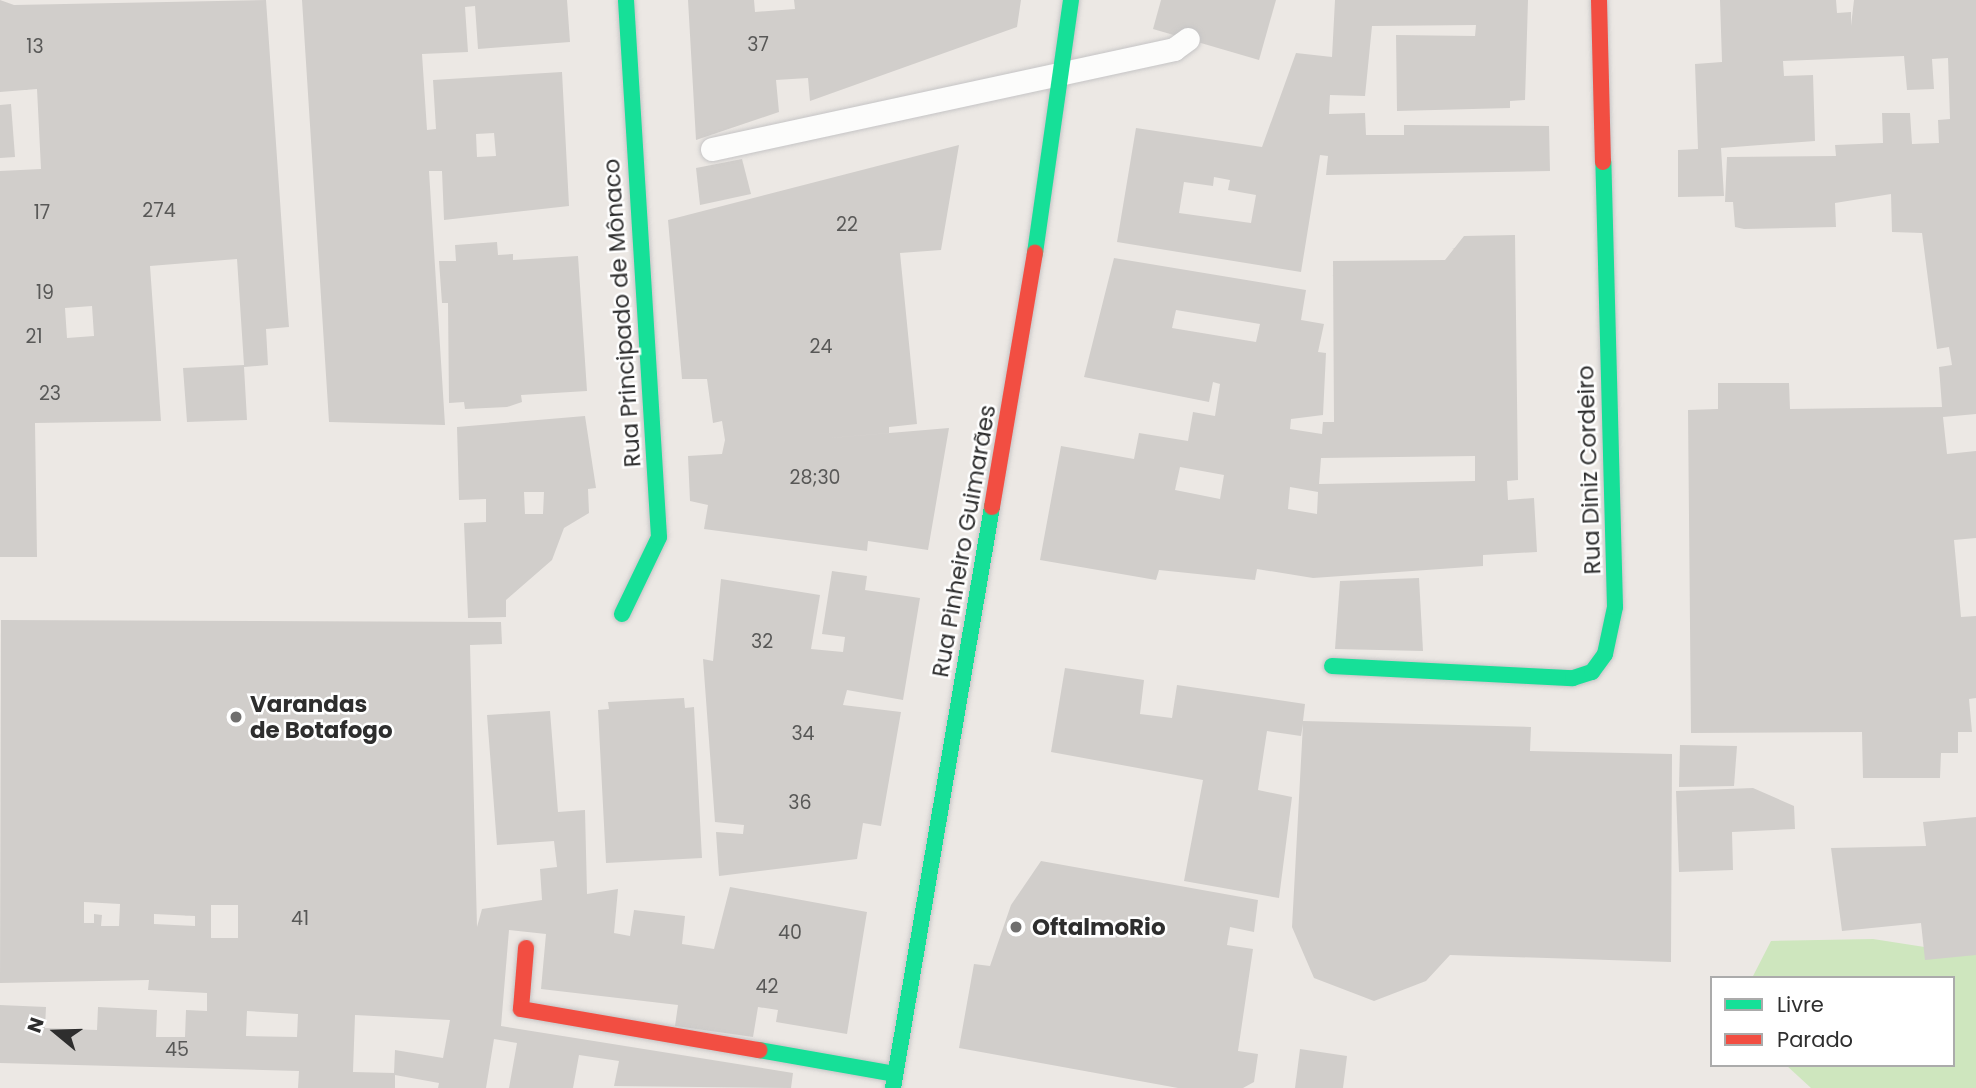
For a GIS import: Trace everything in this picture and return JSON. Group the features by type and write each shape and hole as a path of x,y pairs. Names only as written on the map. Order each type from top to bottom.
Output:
{"street":[{"name":"Rua Principado de Mônaco","path":"622,614 659,537 626,0"},
{"name":"Rua Pinheiro Guimarães","path":"894,1081 1071,0"},
{"name":"Rua Diniz Cordeiro","path":"1332,666 1573,678 1592,672 1605,654 1615,607 1599,0"},
{"path":"526,948 521,1009 894,1081"}],"lane":[{"path":"712,149 1181,47 1188,40"}],"green space":[{"path":"1873,939 1976,955 1976,1088 1811,1088 1788,1067 1955,1067 1955,976 1753,976 1771,941"}],"building":[{"path":"0,0 14,5 266,0 289,327 266,329 268,365 244,367 247,420 187,422 183,368 244,365 237,259 150,266 161,421 35,423 37,557 0,557 0,171 41,169 37,89 0,92","holes":["92,306 94,336 67,338 65,308"]},
{"path":"302,0 567,0 570,42 478,49 475,6 465,7 468,52 422,54 427,130 436,129 433,80 562,72 569,206 444,220 442,171 429,171 445,425 329,422","holes":["494,133 496,156 477,157 476,134"]},
{"path":"688,0 754,0 755,12 795,9 794,0 1021,0 1017,27 810,101 808,78 776,80 779,112 696,140"},
{"path":"1161,0 1276,0 1259,60 1153,29"},
{"path":"1335,0 1528,0 1525,100 1510,101 1510,108 1397,111 1396,35 1475,36 1476,25 1372,26 1365,96 1330,95 1329,114 1365,113 1366,135 1404,135 1404,125 1549,126 1550,171 1326,175 1328,156 1320,155 1301,272 1117,242 1136,128 1262,147 1296,53 1332,57","holes":["1214,177 1230,180 1228,190 1256,195 1251,223 1179,213 1184,182 1213,186"]},
{"path":"1720,0 1836,0 1837,13 1851,12 1851,26 1854,0 1976,0 1976,414 1943,417 1947,454 1976,451 1976,538 1954,540 1961,617 1976,616 1976,698 1969,699 1972,732 1958,732 1958,753 1941,753 1940,778 1863,778 1862,732 1691,733 1688,410 1718,409 1718,383 1789,383 1790,409 1942,407 1939,367 1952,365 1949,347 1937,349 1922,233 1892,232 1891,194 1835,203 1836,227 1735,227 1733,202 1725,202 1727,157 1836,156 1835,145 1883,143 1882,113 1910,113 1912,144 1939,143 1938,120 1950,119 1948,58 1932,59 1934,89 1907,90 1904,56 1783,61 1784,76 1813,75 1815,141 1721,148 1724,196 1678,197 1678,150 1698,149 1695,64 1722,62"},
{"path":"11,104 15,157 0,158 0,105"},
{"path":"959,145 941,250 900,253 917,424 889,427 889,433 771,443 949,428 928,550 868,541 867,551 704,529 708,505 690,501 688,456 722,454 725,440 722,421 713,423 707,379 682,379 668,220"},
{"path":"742,159 751,194 700,205 696,168"},
{"path":"1515,235 1518,480 1507,481 1508,500 1534,498 1537,552 1483,555 1483,566 1313,578 1257,569 1255,580 1159,570 1156,580 1040,560 1061,446 1134,459 1139,433 1188,441 1193,412 1215,416 1220,384 1213,382 1209,402 1084,377 1114,258 1306,290 1301,320 1324,324 1318,352 1326,353 1323,415 1291,419 1290,429 1322,434 1323,422 1334,422 1333,261 1445,260 1464,236","holes":["1176,310 1260,324 1256,342 1172,328","1475,456 1475,481 1319,484 1321,458","1180,467 1224,475 1220,499 1175,490","1290,487 1318,492 1317,514 1288,509"]},
{"path":"497,242 498,255 513,254 513,260 578,256 587,391 521,395 522,402 507,407 465,409 464,402 449,403 448,303 442,303 439,261 456,261 455,245"},
{"path":"585,416 596,488 588,489 589,513 564,528 552,560 506,600 506,617 468,618 464,523 486,522 486,499 459,500 457,427","holes":["524,492 544,492 543,514 525,514"]},
{"path":"832,571 867,576 865,590 920,598 903,700 847,690 843,705 901,712 881,826 863,823 857,859 719,876 716,832 743,834 744,825 715,822 703,659 713,661 721,579 820,595 811,649 843,652 845,637 822,634"},
{"path":"1419,578 1423,651 1335,649 1340,581"},
{"path":"1,620 501,622 502,644 470,645 477,927 482,909 542,900 540,869 557,867 554,841 497,845 487,715 550,711 558,812 585,810 587,894 618,889 614,933 630,936 634,910 685,916 682,944 714,949 730,887 867,912 847,1034 776,1022 778,1010 758,1007 753,1037 675,1026 678,1005 541,989 546,934 509,930 501,1026 793,1073 791,1088 614,1086 619,1061 579,1055 573,1088 509,1088 517,1043 494,1039 486,1088 438,1088 439,1083 395,1075 395,1088 298,1088 299,1071 0,1063 0,1005 46,1007 45,1028 97,1030 98,1007 157,1010 156,1037 185,1037 186,1010 207,1011 207,993 148,990 149,980 0,983","holes":["84,902 120,904 119,926 101,926 102,915 94,914 94,923 84,923","211,905 238,905 238,938 211,938","154,914 195,916 195,926 154,924","247,1011 298,1014 297,1037 246,1036","355,1015 450,1020 443,1058 395,1050 394,1073 353,1072"]},
{"path":"1065,668 1144,680 1140,714 1172,718 1177,685 1305,704 1303,721 1531,727 1530,751 1672,754 1671,962 1450,955 1426,981 1374,1001 1314,978 1292,927 1303,724 1301,736 1267,731 1258,790 1292,797 1279,898 1184,881 1203,780 1051,752"},
{"path":"684,698 685,708 694,707 702,858 606,863 598,710 609,709 608,702"},
{"path":"1680,745 1737,746 1734,786 1679,787"},
{"path":"1753,788 1794,806 1795,829 1732,832 1733,870 1679,872 1676,791"},
{"path":"1976,817 1976,955 1925,960 1921,923 1842,931 1831,848 1926,846 1923,822"},
{"path":"1041,861 1258,900 1254,932 1230,927 1227,945 1253,949 1238,1051 1258,1054 1254,1082 1243,1088 1178,1088 959,1048 974,964 990,966 1011,905"},
{"path":"1300,1049 1347,1056 1343,1088 1295,1088"}],"traffic: fast":[{"path":"622,614 659,537 626,0"},
{"path":"1035,253 1071,0"},
{"path":"1332,666 1573,678 1592,672 1605,654 1615,607 1603,162"},
{"path":"893,1088 992,507"},
{"path":"759,1050 895,1074"}],"traffic: jam":[{"path":"1599,0 1603,162"},
{"path":"992,507 1035,253"},
{"path":"526,948 521,1009 759,1050"}],"place":[{"name":"Varandas de Botafogo","path":"236,717"},
{"name":"OftalmoRio","path":"1016,927"}]}
